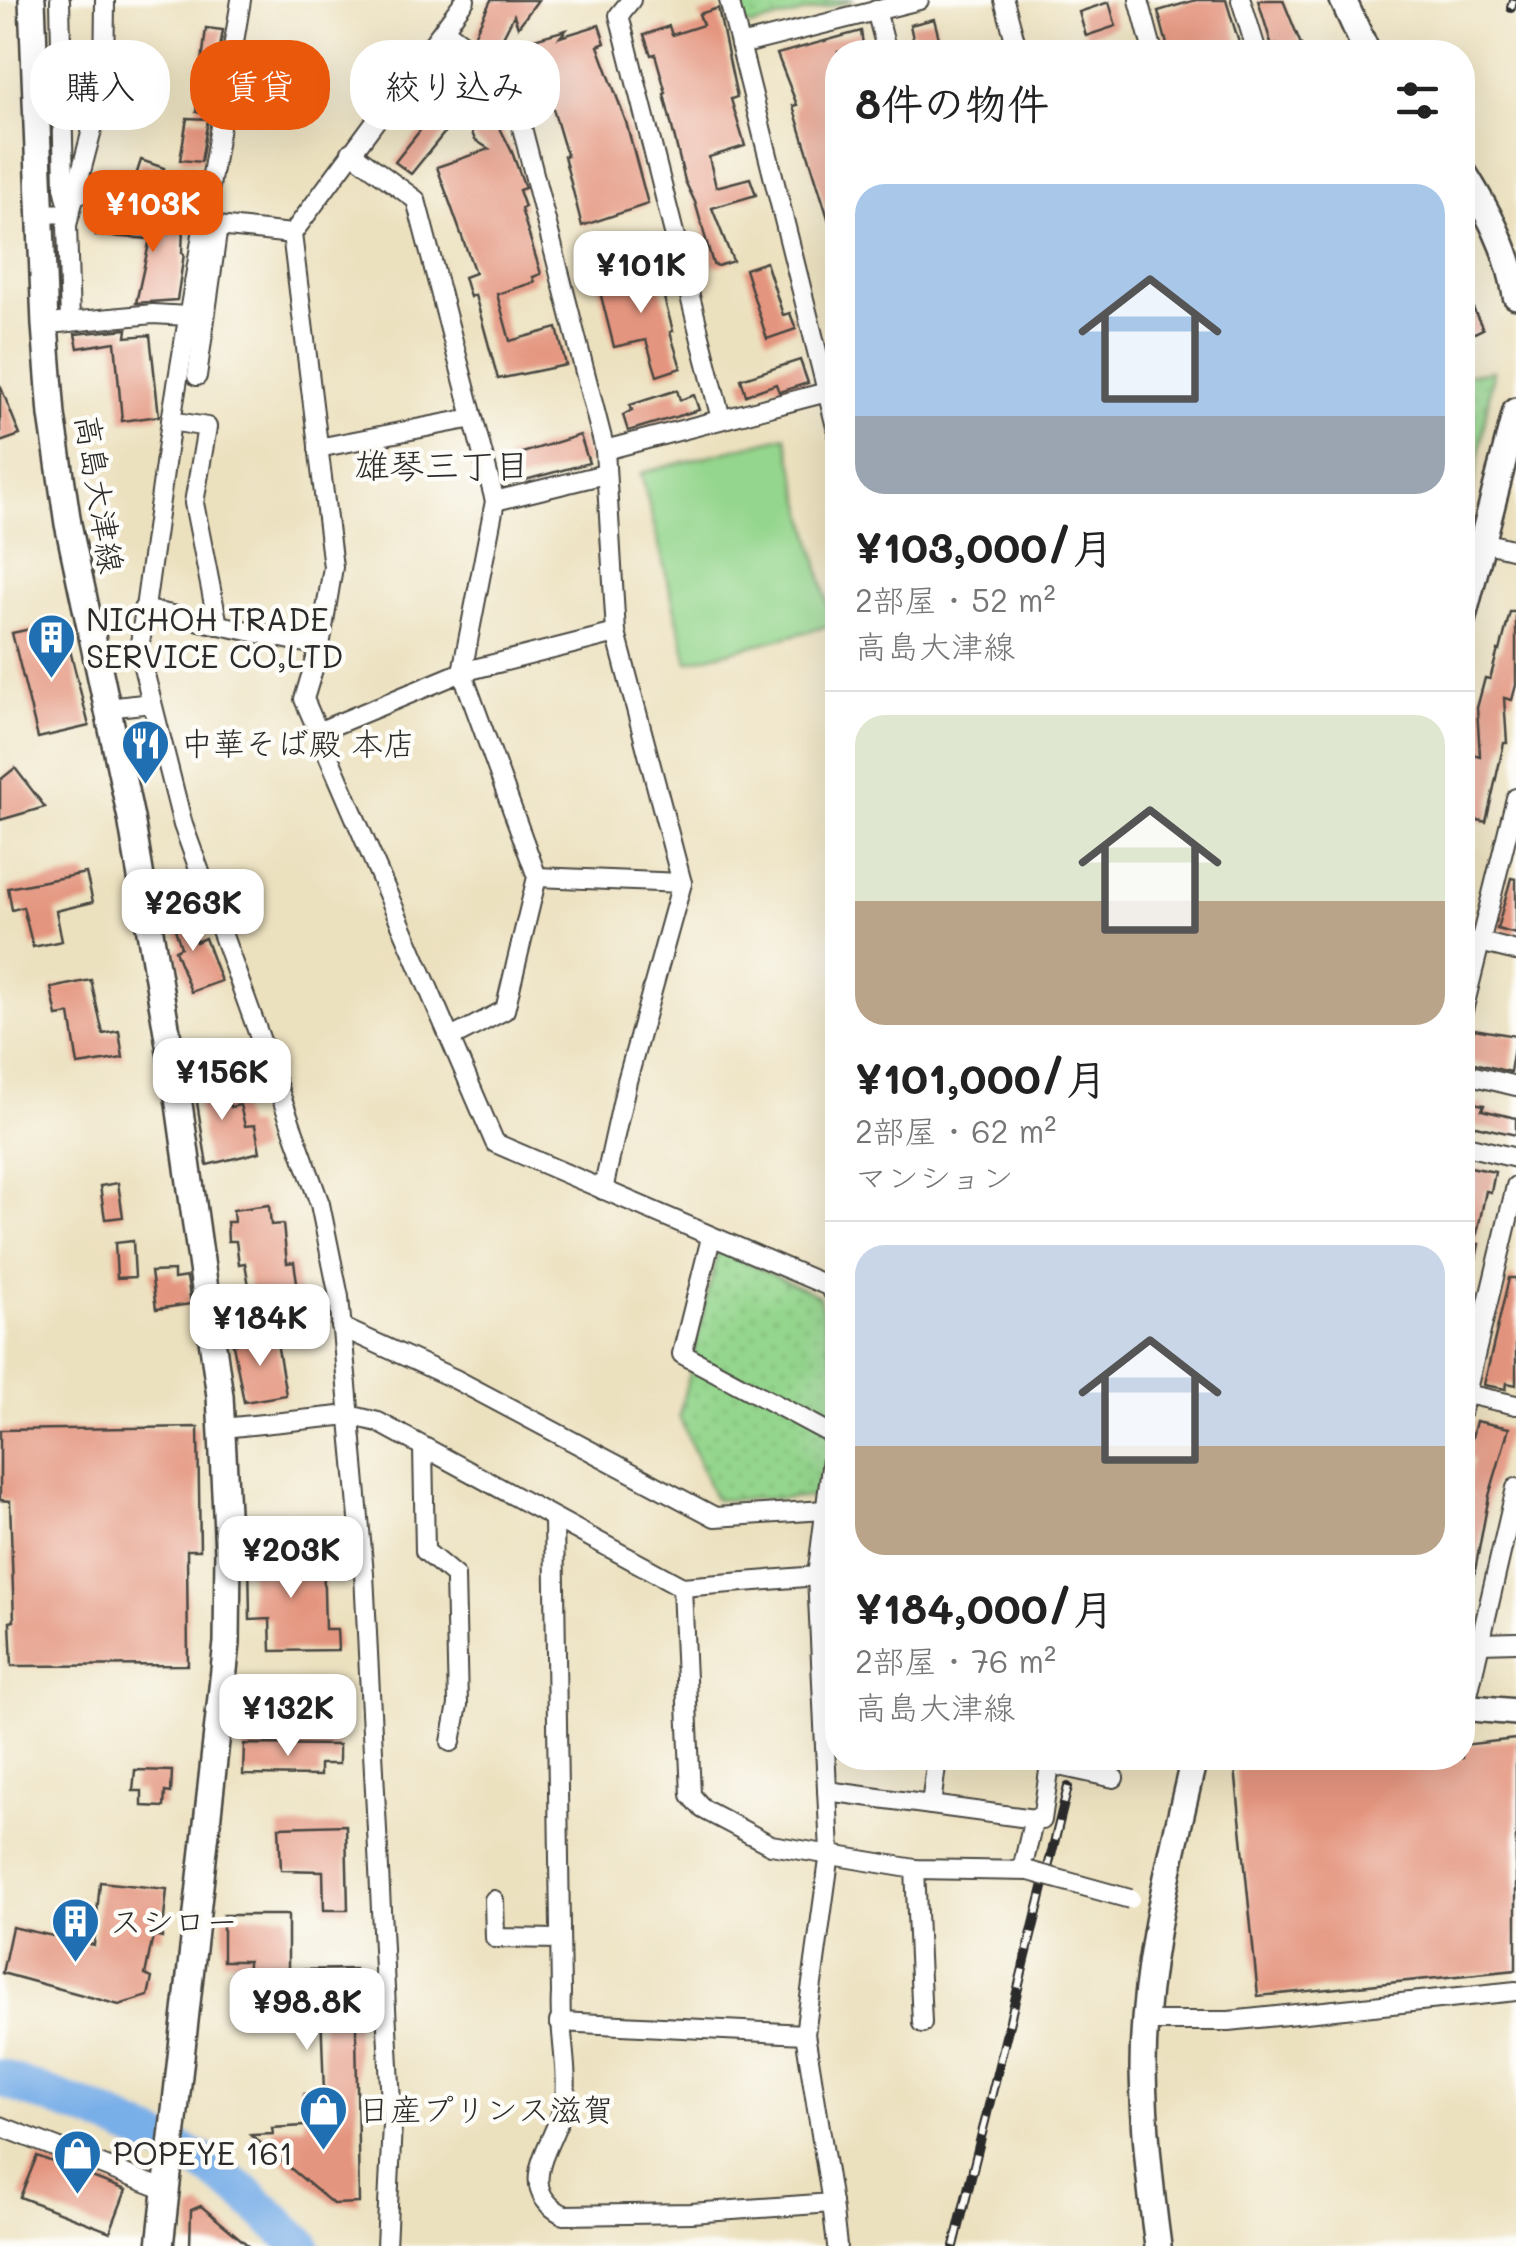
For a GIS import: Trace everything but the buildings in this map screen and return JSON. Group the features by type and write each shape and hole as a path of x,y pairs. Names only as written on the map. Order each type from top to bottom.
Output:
{"main road":[{"name":"高島大津線","path":"32,0 40,214 58,323 52,416 68,524 131,818 179,1104 223,1428 227,1643 167,2180"},
{"path":"1344,0 1361,40"},
{"path":"1475,191 1491,217 1512,268 1516,296"},
{"path":"1475,534 1516,411"},
{"path":"1475,1708 1516,1712"},
{"path":"1158,2246 1147,2165 1143,2067 1146,2021 1160,1906 1191,1770"},
{"path":"160,2246 167,2180"}],"street":[{"path":"60,0 64,187 70,213"},
{"path":"106,0 104,84 67,225 58,323 153,314 188,316"},
{"path":"241,0 207,232 188,316 139,651 183,825 320,1204 339,1297 364,1574 392,2124 386,2246"},
{"path":"465,0 292,234 333,566 320,646 304,699 495,1143 825,1288"},
{"path":"631,0 619,16 721,419"},
{"path":"728,0 825,388"},
{"path":"740,45 918,0"},
{"path":"1004,0 1015,40"},
{"path":"1140,0 1150,40"},
{"path":"1241,0 1254,40"},
{"path":"876,10 884,40"},
{"path":"444,29 509,77 605,450 616,632 682,884 627,1081 603,1190"},
{"path":"351,152 416,200 495,501 462,672 536,877 505,1010 451,1038"},
{"path":"75,192 118,197 207,232"},
{"path":"40,214 70,213"},
{"path":"207,232 218,226 292,234"},
{"path":"198,376 207,232"},
{"path":"605,450 825,392"},
{"path":"318,448 473,418"},
{"path":"172,421 207,427 194,504 218,625"},
{"path":"495,501 604,474"},
{"path":"1475,540 1516,550"},
{"path":"144,609 320,646"},
{"path":"320,731 462,672 616,632"},
{"path":"108,708 152,703"},
{"path":"1475,962 1514,820 1516,798"},
{"path":"536,877 682,884"},
{"path":"1480,942 1516,951"},
{"path":"1475,1076 1516,1086"},
{"path":"1475,1147 1516,1158"},
{"path":"1475,1354 1516,1186"},
{"path":"711,1238 682,1354 825,1431"},
{"path":"341,1327 456,1379 716,1517 825,1510"},
{"path":"1475,1400 1516,1405"},
{"path":"223,1428 349,1415 378,1422 682,1587 816,1576"},
{"path":"423,1448 425,1552 454,1576 458,1704 451,1742"},
{"path":"1475,1663 1510,1538 1516,1488"},
{"path":"825,1517 816,1576 825,1617"},
{"path":"554,1519 559,2022 564,2104 541,2160 540,2189 548,2206 564,2214 691,2213 832,2204"},
{"path":"682,1587 691,1795 702,1809 771,1845 915,1869 1026,1870 1160,1906"},
{"path":"1480,1643 1516,1642"},
{"path":"827,1770 830,1852 805,2034 837,2246"},
{"path":"931,1805 935,1770"},
{"path":"827,1792 1042,1820 1049,1770"},
{"path":"1077,1770 1114,1778"},
{"path":"1026,1870 1034,1818"},
{"path":"915,1869 922,2023"},
{"path":"494,1900 496,1938 560,1939"},
{"path":"1146,2021 1229,2021 1516,1991"},
{"path":"559,2022 805,2034"},
{"path":"0,2126 167,2180"}],"green space":[{"path":"736,0 854,0 751,26 742,22"},
{"path":"1493,371 1475,478 1475,373"},
{"path":"786,436 825,593 825,627 688,662 641,473"},
{"path":"718,1250 819,1296 825,1323 825,1476 816,1497 715,1500 679,1416"}],"waterway":[{"path":"0,2078 99,2114 201,2161 247,2195 302,2246"}],"railway":[{"path":"1511,8 1513,0"},
{"path":"954,2246 1068,1787"}],"place":[{"name":"NICHOH TRADE SERVICE CO,LTD","path":"51,680"},
{"name":"中華そば殿 本店","path":"146,786"},
{"name":"スシロー","path":"75,1964"},
{"name":"日産プリンス滋賀","path":"323,2152"},
{"name":"POPEYE 161","path":"78,2196"}],"district":[{"name":"雄琴三丁目","path":"442,466"}]}
